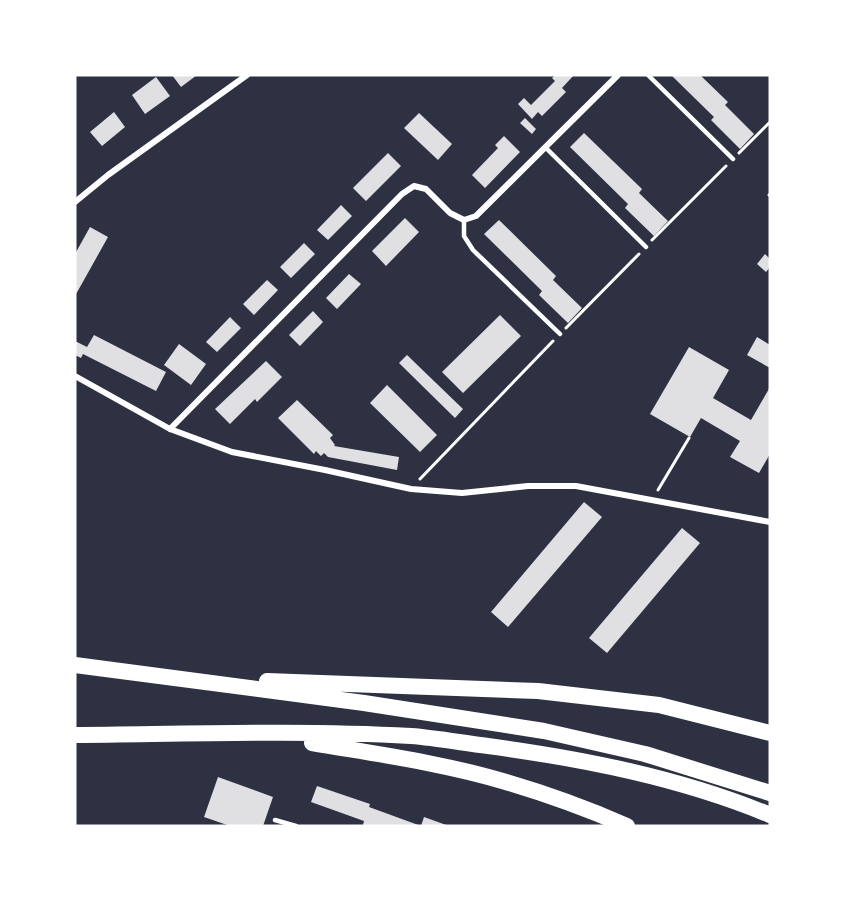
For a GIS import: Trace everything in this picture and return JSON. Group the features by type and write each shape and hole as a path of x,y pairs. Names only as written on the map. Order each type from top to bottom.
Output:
{"highway":[{"path":"75,665 363,703 544,731 645,754 770,793"},
{"path":"167,677 538,691 659,705 770,733"},
{"path":"75,735 252,733 413,736 543,754 642,774 746,805 770,815"},
{"path":"252,733 409,759 505,782 595,812 627,826"}],"street":[{"path":"75,202 108,175 247,75"},
{"path":"170,429 402,194 414,186 426,189 450,213 464,220 476,216 618,75"},
{"path":"75,376 170,429 232,452 411,489 462,493 528,486 576,486 770,522"}],"lane":[{"path":"648,75 733,159"},
{"path":"545,147 646,247"},
{"path":"464,220 464,236 473,250 560,334"},
{"path":"275,820 296,826"}],"path":[{"path":"411,489 560,334 770,122"},
{"path":"652,499 689,438"}],"building":[{"path":"172,75 197,75 181,87"},
{"path":"555,75 574,75 562,88 566,92 542,116 538,112 532,119 518,104 524,98 531,105 555,81 552,78"},
{"path":"671,75 700,75 728,102 725,105 754,134 740,149 711,120 714,117"},
{"path":"156,77 170,96 145,114 132,95"},
{"path":"114,112 125,127 102,146 90,132"},
{"path":"419,113 452,144 438,160 404,128"},
{"path":"525,118 536,129 532,134 520,123"},
{"path":"584,133 642,189 639,193 668,221 654,236 625,208 628,204 570,147"},
{"path":"504,136 520,152 485,188 472,175 498,148 495,145"},
{"path":"388,153 401,166 366,201 353,188"},
{"path":"341,205 352,216 328,240 317,230"},
{"path":"405,218 419,232 386,266 372,251"},
{"path":"499,220 556,276 553,280 582,308 568,323 539,295 542,291 484,234"},
{"path":"90,227 108,237 75,296 75,254"},
{"path":"304,243 315,254 291,278 280,267"},
{"path":"765,254 770,259 770,267 766,272 757,264"},
{"path":"349,274 361,284 337,309 326,298"},
{"path":"267,280 278,290 254,315 243,304"},
{"path":"313,311 323,322 300,346 289,335"},
{"path":"500,315 521,336 463,393 442,372"},
{"path":"230,317 241,328 217,352 206,342"},
{"path":"94,335 166,372 156,391 83,354 81,358 75,355 75,341 87,347"},
{"path":"757,337 770,345 770,368 747,355"},
{"path":"179,344 206,364 191,385 164,365"},
{"path":"689,347 729,370 713,398 751,420 770,387 770,454 759,473 730,457 740,441 701,418 690,437 650,414"},
{"path":"407,355 463,409 455,418 399,363"},
{"path":"266,361 282,377 230,424 215,409"},
{"path":"387,385 437,435 420,452 370,403"},
{"path":"297,400 333,435 330,438 334,446 399,457 397,470 328,457 324,453 321,456 316,451 314,454 278,418"},
{"path":"584,502 602,517 508,627 491,612"},
{"path":"682,528 700,543 607,653 589,638"},
{"path":"218,777 273,797 263,826 230,826 204,817"},
{"path":"317,786 370,804 369,807 421,826 365,826 364,821 311,802"},
{"path":"424,817 449,826 421,826"}]}
